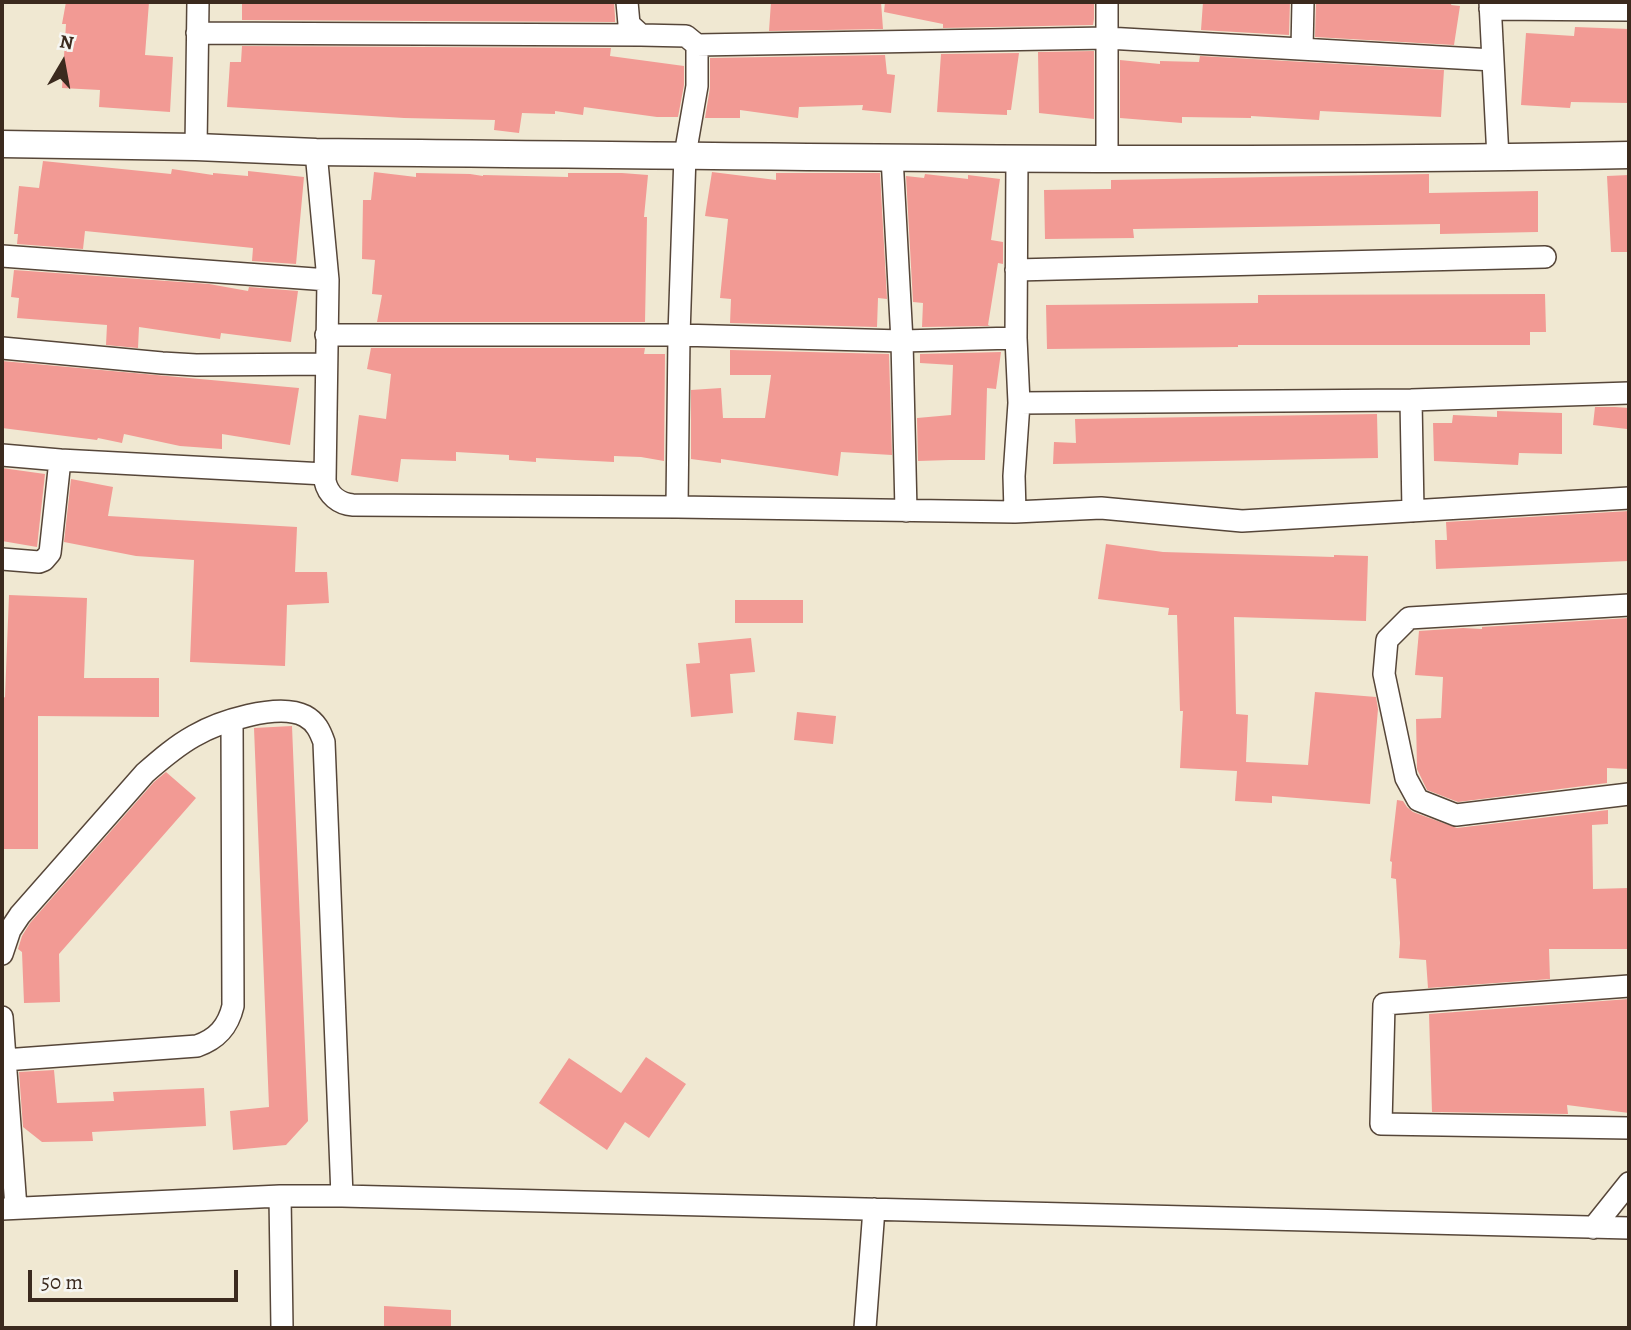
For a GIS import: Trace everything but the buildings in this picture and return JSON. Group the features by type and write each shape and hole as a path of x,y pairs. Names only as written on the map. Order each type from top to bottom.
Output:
{"street":[{"path":"195,146 198,2"},
{"path":"627,2 629,24 641,36"},
{"path":"1107,2 1107,158"},
{"path":"1302,49 1303,2"},
{"path":"1498,158 1490,6 1629,10"},
{"path":"197,33 686,36 697,44 1107,38 1493,60"},
{"path":"677,507 685,155 697,86 697,44"},
{"path":"2,144 195,146 316,152 1017,158 1498,158 1629,155"},
{"path":"316,152 328,280 325,474 327,488 340,502 353,505 1016,512 1101,508 1242,521 1629,498"},
{"path":"892,157 902,341 905,511"},
{"path":"1016,512 1014,476 1019,403 1016,338 1017,158"},
{"path":"2,256 328,280"},
{"path":"1016,270 1545,257"},
{"path":"326,335 679,335 902,341 1016,338"},
{"path":"2,348 196,365 326,364"},
{"path":"1019,403 1410,400 1629,393"},
{"path":"1410,400 1413,511"},
{"path":"2,455 325,474"},
{"path":"2,559 39,562 50,553 60,460"},
{"path":"1629,605 1409,618 1387,640 1384,674 1406,778 1418,800 1456,815 1629,794"},
{"path":"2,954 10,930 20,915 145,773 168,752 194,736 251,715 289,712 303,715 313,721 324,741 342,1196"},
{"path":"4,1060 197,1046 217,1036 225,1027 233,1006 232,720"},
{"path":"1629,985 1384,1004 1381,1124 1629,1128"},
{"path":"2,1017 9,1209 280,1196 342,1196 1629,1228"},
{"path":"1593,1228 1629,1183"},
{"path":"280,1196 282,1328"},
{"path":"866,1328 874,1209"}]}
